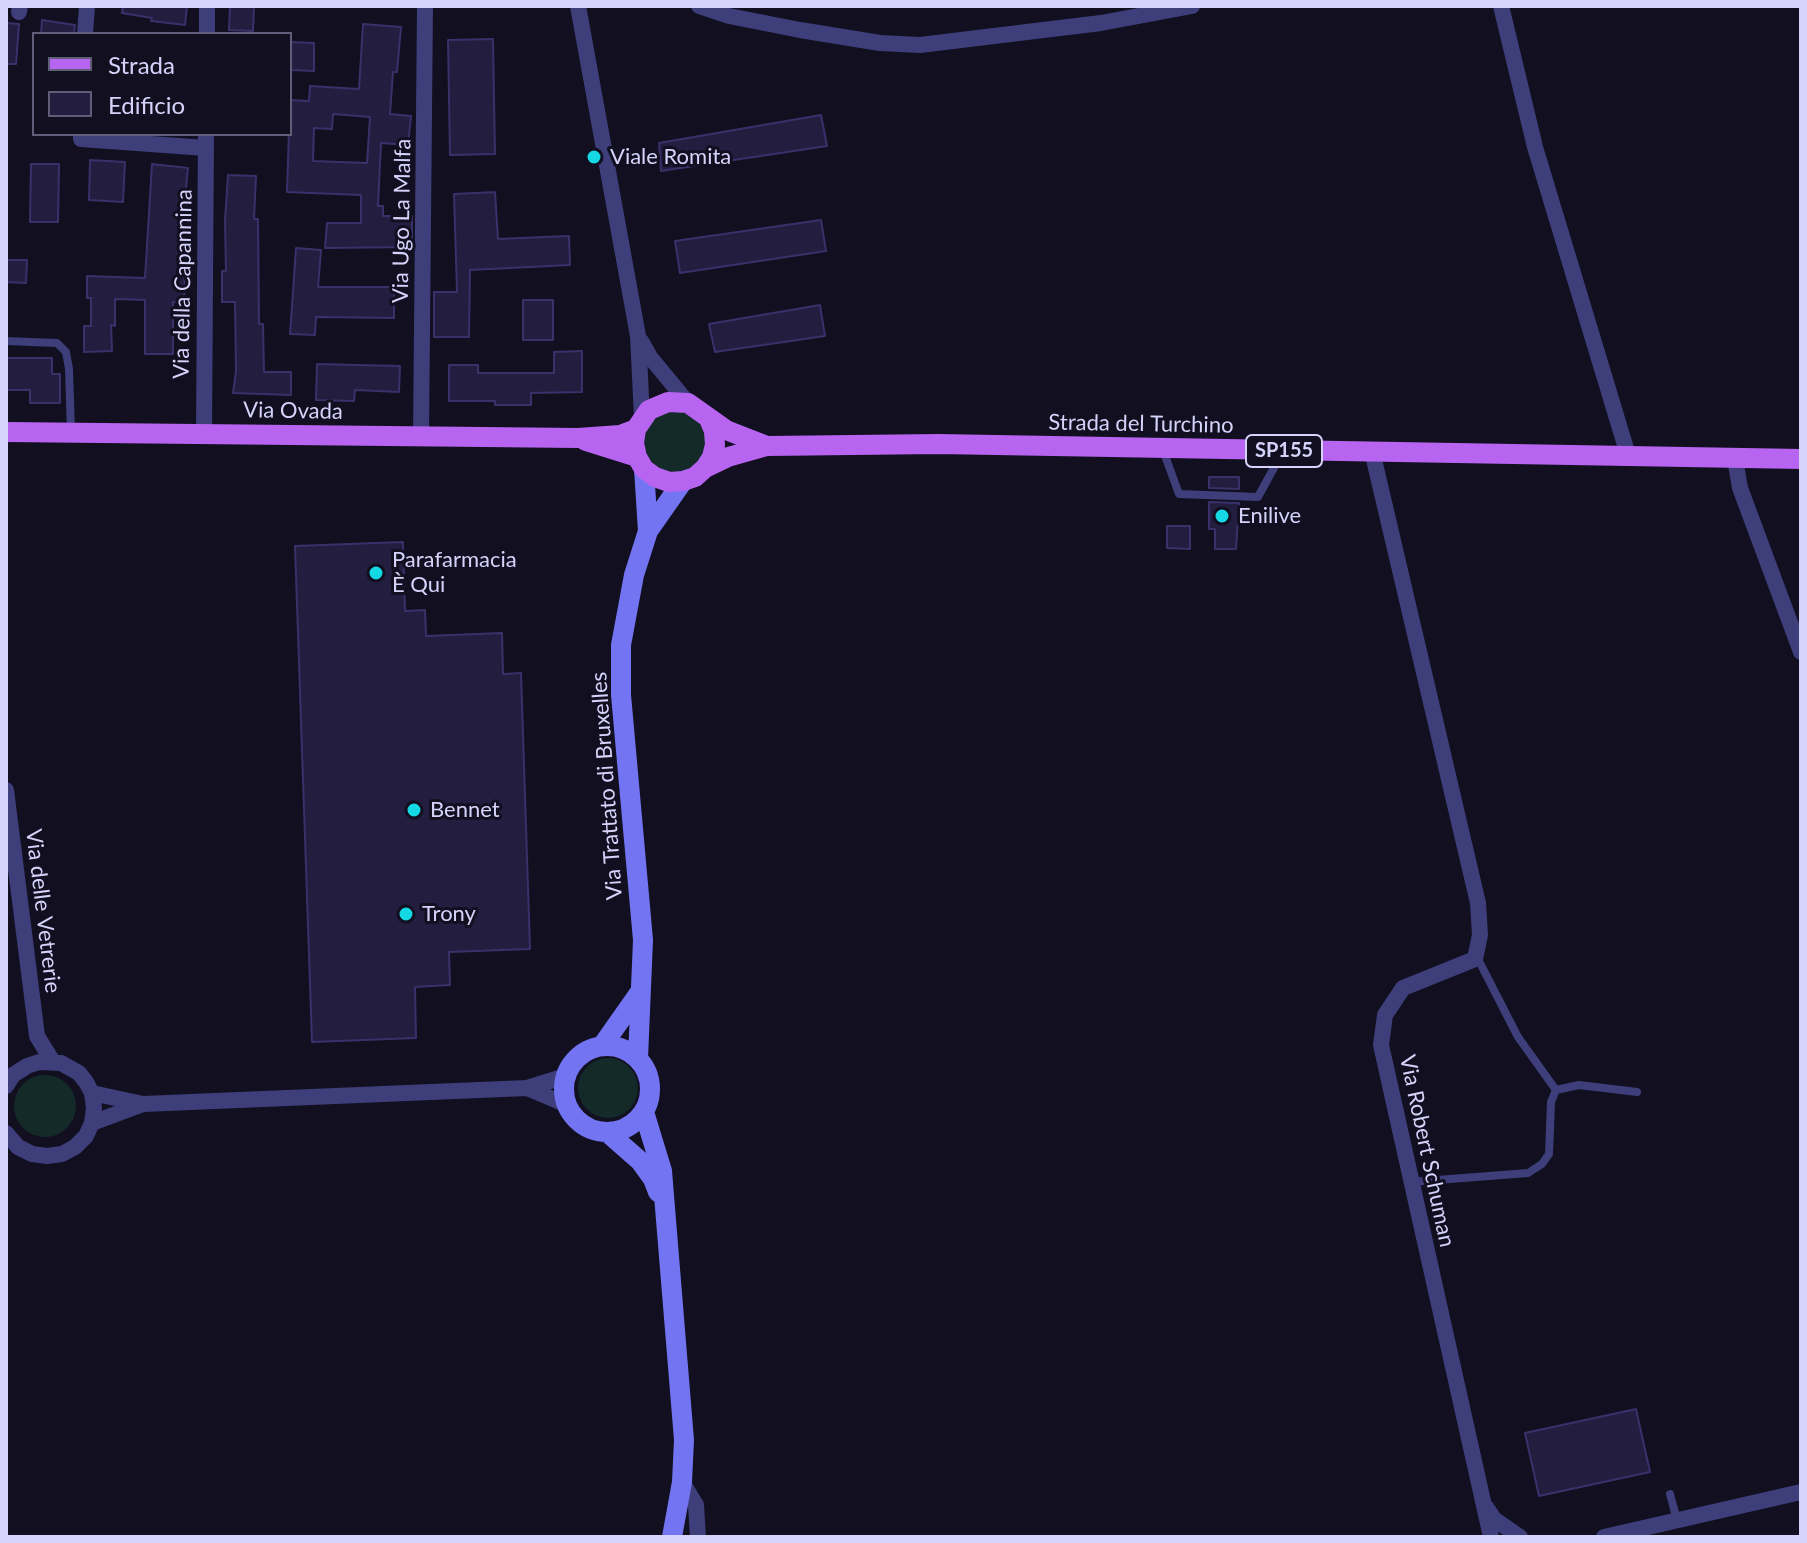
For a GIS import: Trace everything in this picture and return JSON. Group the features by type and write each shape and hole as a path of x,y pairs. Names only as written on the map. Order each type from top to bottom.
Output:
{"main road":[{"path":"688,403 709,419 715,445 705,468 683,481 669,482 655,477 641,463 634,443 639,423 658,404 688,403"},
{"name":"Strada del Turchino","path":"709,419 726,430 767,446"},
{"name":"Via Ovada","path":"7,433 578,438 620,435 639,423"},
{"name":"Via Ovada","path":"578,438 641,463"},
{"name":"Strada del Turchino","path":"705,468 728,457 767,446 938,444 1801,459"},
{"name":"Via Trattato di Bruxelles","path":"641,463 648,531"},
{"name":"Via Trattato di Bruxelles","path":"638,1058 643,940 621,695 621,645 634,575 648,531 683,481"},
{"path":"602,1046 640,992"},
{"path":"602,1046 615,1046 638,1058 649,1078 651,1090 644,1112 622,1130 607,1132 583,1125 567,1105 564,1086 577,1058 602,1046"},
{"path":"644,1112 662,1171 684,1440 682,1482 672,1537"},
{"path":"607,1132 640,1161 653,1179 665,1208"}],"street":[{"path":"85,32 87,6"},
{"path":"207,6 207,32"},
{"name":"Via Ugo La Malfa","path":"421,436 425,6"},
{"path":"578,6 638,336 639,423"},
{"path":"699,6 729,16 800,30 880,43 920,45 1101,23 1192,6"},
{"path":"1501,6 1535,147 1628,455"},
{"path":"81,136 81,139 206,141"},
{"name":"Via della Capannina","path":"204,434 206,141"},
{"path":"638,336 650,357 688,403"},
{"path":"1372,451 1478,903 1480,935 1475,959"},
{"path":"1735,459 1740,488 1801,652"},
{"name":"Via delle Vetrerie","path":"6,790 37,1036"},
{"name":"Via Robert Schuman","path":"1475,959 1403,988 1385,1015 1381,1045 1491,1537"},
{"path":"37,1036 53,1062"},
{"path":"27,1066 29,1051 37,1036"},
{"path":"6,1086 13,1075 27,1066 61,1063 79,1073 92,1093 94,1108 86,1136 62,1154 32,1154 18,1147 6,1133"},
{"path":"92,1093 143,1104 527,1088 566,1076"},
{"path":"527,1088 567,1105"},
{"path":"92,1123 143,1104"},
{"path":"682,1482 696,1505 698,1537"},
{"path":"1604,1537 1801,1492"},
{"path":"1481,1499 1494,1519 1520,1537"}],"lane":[{"path":"6,341 57,343 66,352 71,433"},
{"path":"1163,449 1179,494 1258,497 1283,451"},
{"path":"1475,959 1479,961 1518,1037 1556,1090"},
{"path":"1556,1090 1579,1085 1637,1092"},
{"path":"1411,1182 1528,1173 1542,1164 1549,1154 1551,1102 1556,1090"},
{"path":"1670,1494 1677,1520"}],"green space":[{"path":"675,410 687,412 697,419 704,429 704,453 697,463 687,470 675,472 663,470 653,463 646,453 644,441 646,429 653,419 663,412"},
{"path":"608,1058 629,1067 638,1088 629,1109 608,1118 587,1109 578,1088 587,1067"},
{"path":"45,1075 57,1077 67,1084 74,1094 74,1118 67,1128 57,1135 45,1137 33,1135 23,1128 16,1118 14,1106 16,1094 23,1084 33,1077"}],"building":[{"path":"123,6 187,6 185,25 151,21 152,18 122,13"},
{"path":"230,6 254,6 253,31 229,30"},
{"path":"42,20 75,25 74,32 41,32"},
{"path":"6,23 19,24 16,64 6,64"},
{"path":"363,24 401,27 390,114 411,116 408,145 381,143 378,206 383,206 383,216 412,216 412,247 325,248 327,223 361,223 361,195 287,192 292,100 309,101 310,86 359,89","holes":["333,114 370,117 367,163 313,161 314,128 332,129"]},
{"path":"493,39 495,154 450,155 448,40"},
{"path":"292,42 314,43 314,71 292,70"},
{"path":"821,115 827,146 661,171 659,143"},
{"path":"90,160 125,162 123,202 89,200"},
{"path":"31,164 59,164 58,222 30,222"},
{"path":"152,164 188,168 185,198 182,198 180,272 185,272 184,303 173,302 173,354 145,354 145,300 115,299 115,326 111,325 112,351 84,352 84,326 91,326 87,276 145,278"},
{"path":"228,175 256,176 254,219 258,219 259,324 263,324 264,372 291,372 291,395 233,393 236,371 235,302 222,302 222,271 226,271"},
{"path":"495,192 498,239 569,236 570,265 470,270 469,337 434,337 434,292 457,292 454,194"},
{"path":"821,220 826,251 680,273 675,241"},
{"path":"296,248 321,250 318,287 394,287 394,318 316,317 315,335 290,334"},
{"path":"6,260 27,260 26,283 6,282"},
{"path":"523,300 553,300 553,340 523,340"},
{"path":"820,305 825,336 715,352 709,324"},
{"path":"582,351 582,392 531,393 531,405 449,401 449,365 478,365 478,373 554,373 554,352"},
{"path":"6,358 52,358 52,374 60,374 60,403 30,403 30,390 6,390"},
{"path":"317,364 400,366 399,392 355,390 354,401 316,400"},
{"path":"1209,477 1239,477 1239,489 1209,488"},
{"path":"1209,502 1239,503 1236,549 1215,549 1215,529 1209,529"},
{"path":"1167,526 1190,526 1190,549 1167,548"},
{"path":"403,542 405,611 425,610 426,636 502,633 503,674 521,673 530,949 449,952 450,985 415,987 416,1038 312,1042 295,546"},
{"path":"1636,1409 1650,1472 1539,1496 1525,1433"}],"place":[{"name":"Viale Romita","path":"594,157"},
{"name":"Enilive","path":"1222,516"},
{"name":"Parafarmacia È Qui","path":"376,573"},
{"name":"Bennet","path":"414,810"},
{"name":"Trony","path":"406,914"}]}
